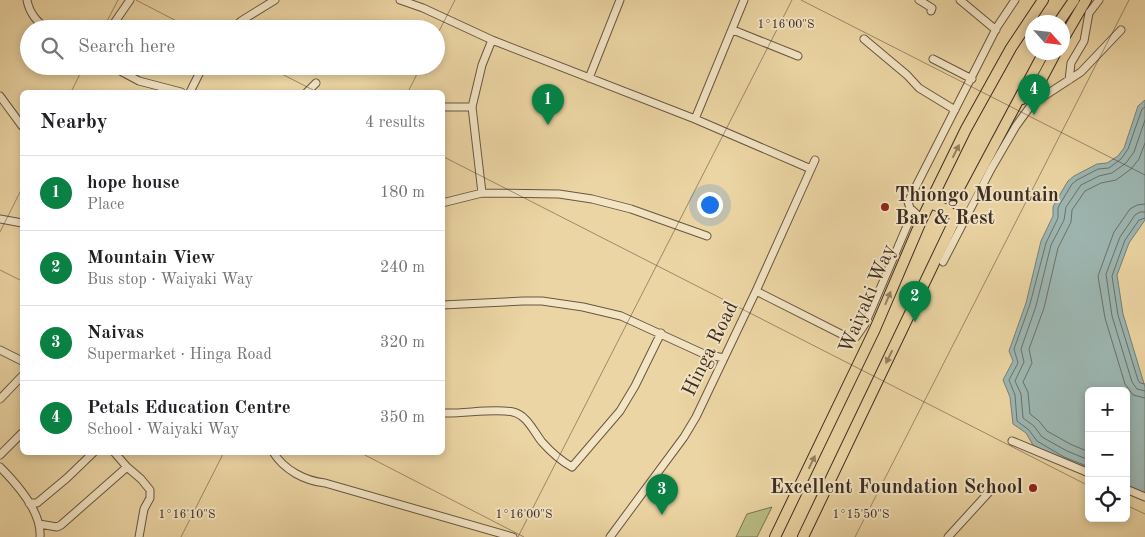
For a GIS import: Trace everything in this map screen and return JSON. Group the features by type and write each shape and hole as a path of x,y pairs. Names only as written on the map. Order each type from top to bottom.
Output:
{"highway":[{"name":"Waiyaki Way","path":"776,537 875,329 922,219 966,130 1011,48 1043,0"},
{"path":"1064,15 1074,0"},
{"path":"1070,27 1086,0"},
{"name":"Waiyaki Way","path":"802,537 956,217 1040,60"},
{"path":"1017,104 1038,86 1052,60"},
{"path":"930,203 945,209 956,217"}],"street":[{"path":"27,0 32,13 38,20"},
{"path":"116,20 130,0"},
{"path":"244,20 275,0"},
{"path":"400,0 423,8 492,40 696,119 811,168"},
{"path":"589,78 620,0"},
{"path":"696,119 744,0"},
{"path":"960,0 996,30"},
{"path":"922,219 913,212 908,202 996,30 1015,0"},
{"path":"1069,80 1071,62 1084,41 1089,14 1099,0"},
{"path":"921,1 932,8 931,11"},
{"path":"733,30 798,56"},
{"path":"943,262 991,169 1016,126 1032,104 1081,72 1121,30"},
{"path":"864,39 907,75 919,88 955,110"},
{"path":"482,193 472,107 473,96 482,65 492,40"},
{"path":"933,59 972,79"},
{"path":"128,75 139,81 173,90"},
{"path":"191,90 198,75"},
{"path":"309,90 316,83"},
{"path":"0,96 20,123"},
{"path":"445,107 472,107"},
{"name":"Hinga Road","path":"610,537 684,437 696,416 756,291 815,160"},
{"path":"445,202 482,193 558,194 592,199 646,214 707,236"},
{"path":"756,291 849,338 856,337 865,324 913,212"},
{"path":"0,219 20,222"},
{"path":"445,305 500,301 563,303 621,316 704,354 724,358"},
{"path":"865,324 875,329"},
{"path":"445,413 515,412 524,419 543,442 565,463 572,467 620,411 635,386 661,333"},
{"path":"0,350 20,360"},
{"path":"0,399 20,378"},
{"path":"0,454 20,435"},
{"path":"1012,441 1085,472"},
{"path":"29,503 37,503 91,455"},
{"path":"117,455 150,490 150,498 144,509 139,537"},
{"path":"275,455 278,460 311,482 325,484 512,537"},
{"path":"278,460 280,455"},
{"path":"0,466 34,510 40,524 40,537"},
{"path":"40,524 61,526 127,467"},
{"path":"948,537 991,490"},
{"path":"1130,491 1145,497"}],"green space":[{"path":"772,507 757,537 736,537 747,514"}],"water":[{"path":"1145,100 1145,220 1129,243 1117,275 1123,314 1145,387 1145,494 1130,488 1130,387 1085,387 1085,470 1062,461 1033,445 1026,433 1013,424 1010,397 1003,380 1013,361 1009,351 1026,303 1041,241 1053,216 1053,207 1068,181 1074,176 1097,164 1107,163 1118,156 1124,148 1138,106"}],"place":[{"name":"Petals Education Centre","path":"1034,115"},
{"name":"hope house","path":"548,125"},
{"name":"Thiongo Mountain Bar & Rest","path":"885,207"},
{"name":"Mountain View","path":"915,322"},
{"name":"Excellent Foundation School","path":"1033,488"},
{"name":"Naivas","path":"662,515"}]}
